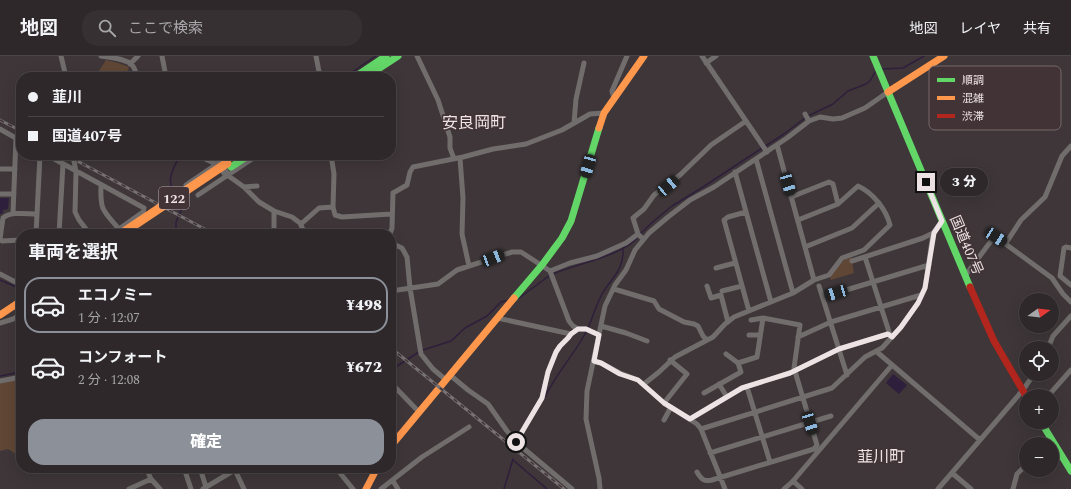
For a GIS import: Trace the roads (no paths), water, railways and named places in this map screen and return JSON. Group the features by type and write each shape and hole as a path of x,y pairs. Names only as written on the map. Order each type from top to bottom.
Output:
{"main road":[{"path":"362,72 386,56"},
{"path":"374,72 398,56"},
{"path":"396,440 542,265 562,238 571,221 604,113 644,56"},
{"name":"国道407号","path":"873,56 965,276 994,341 1022,389"},
{"path":"888,92 944,56"},
{"name":"122","path":"125,229 229,169 235,160"},
{"name":"122","path":"139,229 242,160"},
{"path":"0,316 16,305"},
{"path":"0,322 16,311"},
{"path":"1059,454 1071,471"},
{"path":"366,489 374,473"}],"street":[{"path":"61,56 65,72"},
{"path":"101,56 130,64 136,72"},
{"path":"130,64 138,56"},
{"path":"162,56 165,72"},
{"path":"316,56 319,72"},
{"path":"417,56 438,100 450,137 450,148 454,159"},
{"path":"614,98 612,91 627,56"},
{"path":"702,56 766,151"},
{"path":"706,63 716,56"},
{"path":"574,123 576,99 584,64"},
{"path":"551,274 570,263 597,256 640,236 690,200 714,187 756,159 809,120 820,117 833,119 842,118 865,108 888,92"},
{"path":"392,229 391,214 393,193 407,185 410,172 413,167 460,158 493,149 526,144 562,130 590,114 604,113"},
{"path":"805,114 809,120"},
{"path":"600,489 586,413 587,391 605,306 626,270 640,236 633,218 644,209 654,195 680,174 711,145 746,121"},
{"path":"0,130 16,138"},
{"path":"777,144 814,280"},
{"path":"1006,243 1021,220 1045,197 1062,156 1071,146"},
{"path":"460,158 463,198 462,234 469,266"},
{"path":"756,159 793,293"},
{"path":"14,213 16,160"},
{"path":"36,229 40,160"},
{"path":"56,160 144,208 143,212 123,229"},
{"path":"74,160 76,172 75,212 85,229"},
{"path":"206,160 229,169"},
{"path":"198,195 229,169 248,160"},
{"path":"332,160 334,174 334,214 338,217 391,214"},
{"path":"186,185 221,163 229,169 259,202 274,211 292,218 301,224 303,229"},
{"path":"59,229 63,164"},
{"path":"0,169 15,170"},
{"path":"735,172 771,302"},
{"path":"792,197 829,182 833,184 838,204"},
{"path":"101,185 101,202 103,210 118,229"},
{"path":"244,186 257,186"},
{"path":"644,384 659,372 670,360 713,337 734,318 793,293 814,280 829,275 842,258 864,250 890,225 879,203 866,190 858,186 838,204 798,220"},
{"path":"0,194 14,194"},
{"path":"805,247 852,228 879,203"},
{"path":"301,224 319,208 333,207"},
{"path":"274,211 274,229"},
{"path":"746,212 728,217 724,220 749,311"},
{"path":"16,241 5,242 0,239 2,218 14,213 37,214"},
{"path":"690,419 747,387 794,371 839,349 890,335 901,327 918,303 925,288 934,233 942,221"},
{"path":"852,261 934,233"},
{"path":"965,276 994,237 996,237 1052,278 1063,294 1071,302"},
{"path":"396,245 402,248 407,257 410,288 421,351 433,369 448,377 488,404 516,442 572,489"},
{"path":"1071,248 1064,248 1060,276 1071,285"},
{"path":"396,290 438,284 456,270 504,254 521,252 542,265 551,274 572,326 578,329 586,329 599,335"},
{"path":"700,429 832,388 865,357 882,348 890,335 865,257"},
{"path":"716,268 736,263"},
{"path":"823,297 929,265"},
{"path":"0,274 16,282"},
{"path":"707,286 711,298 720,295 728,322"},
{"path":"722,291 742,286"},
{"path":"819,286 847,375"},
{"path":"614,289 654,301 659,309 684,322 698,326 703,336 707,340"},
{"path":"798,337 831,322 921,295"},
{"path":"0,311 16,300"},
{"path":"1051,341 1053,336 1071,316"},
{"path":"0,322 16,317"},
{"path":"497,318 571,334"},
{"path":"697,472 700,477 708,481 814,449 817,445 794,371 800,324 762,318 751,320"},
{"path":"738,363 757,357 762,318"},
{"path":"601,326 647,341"},
{"path":"516,442 542,398 548,372 556,352 571,334 578,329"},
{"path":"750,334 760,336"},
{"path":"877,352 980,440"},
{"path":"704,393 740,372 738,363 726,354"},
{"path":"664,403 687,374 670,360"},
{"path":"594,361 601,363 620,374 634,377 644,384 664,403 697,424 725,489"},
{"path":"784,489 793,481 892,365"},
{"path":"1054,389 1071,370"},
{"path":"0,381 16,378"},
{"path":"719,384 727,397"},
{"path":"747,387 770,462"},
{"path":"396,388 419,412"},
{"path":"938,489 980,440 1019,398"},
{"path":"664,420 671,407"},
{"path":"710,453 831,416"},
{"path":"381,489 422,457 469,427"},
{"path":"148,473 151,479 160,489"},
{"path":"186,473 191,489"},
{"path":"201,473 204,488 228,473"},
{"path":"237,473 244,489"},
{"path":"340,473 353,489"},
{"path":"952,473 971,489"},
{"path":"1013,489 1019,473"},
{"path":"129,489 151,479"},
{"path":"393,481 398,489"},
{"path":"793,481 802,489"}],"waterway":[{"path":"352,72 376,56"},
{"path":"883,69 903,68 924,56"},
{"path":"808,116 833,104 848,91 866,84 870,81 875,72"},
{"path":"640,234 672,206 784,134 805,118"},
{"path":"174,194 171,184 171,174 178,160"},
{"path":"176,229 176,222 182,208 178,201"},
{"path":"553,274 610,254 631,244 638,237"},
{"path":"544,399 553,382 585,334 602,294 617,273 622,262 623,248"},
{"path":"519,298 549,276"},
{"path":"0,280 16,287"},
{"path":"423,350 451,341 465,328 487,316 501,302 509,300"},
{"path":"396,367 419,352"},
{"path":"0,376 16,373"},
{"path":"504,489 513,459"},
{"path":"513,460 547,489"}],"railway":[{"path":"0,120 16,128"},
{"path":"75,160 205,229"},
{"path":"396,352 564,489"}],"district":[{"name":"安良岡町","path":"474,122"},
{"name":"韮川町","path":"881,456"}]}
